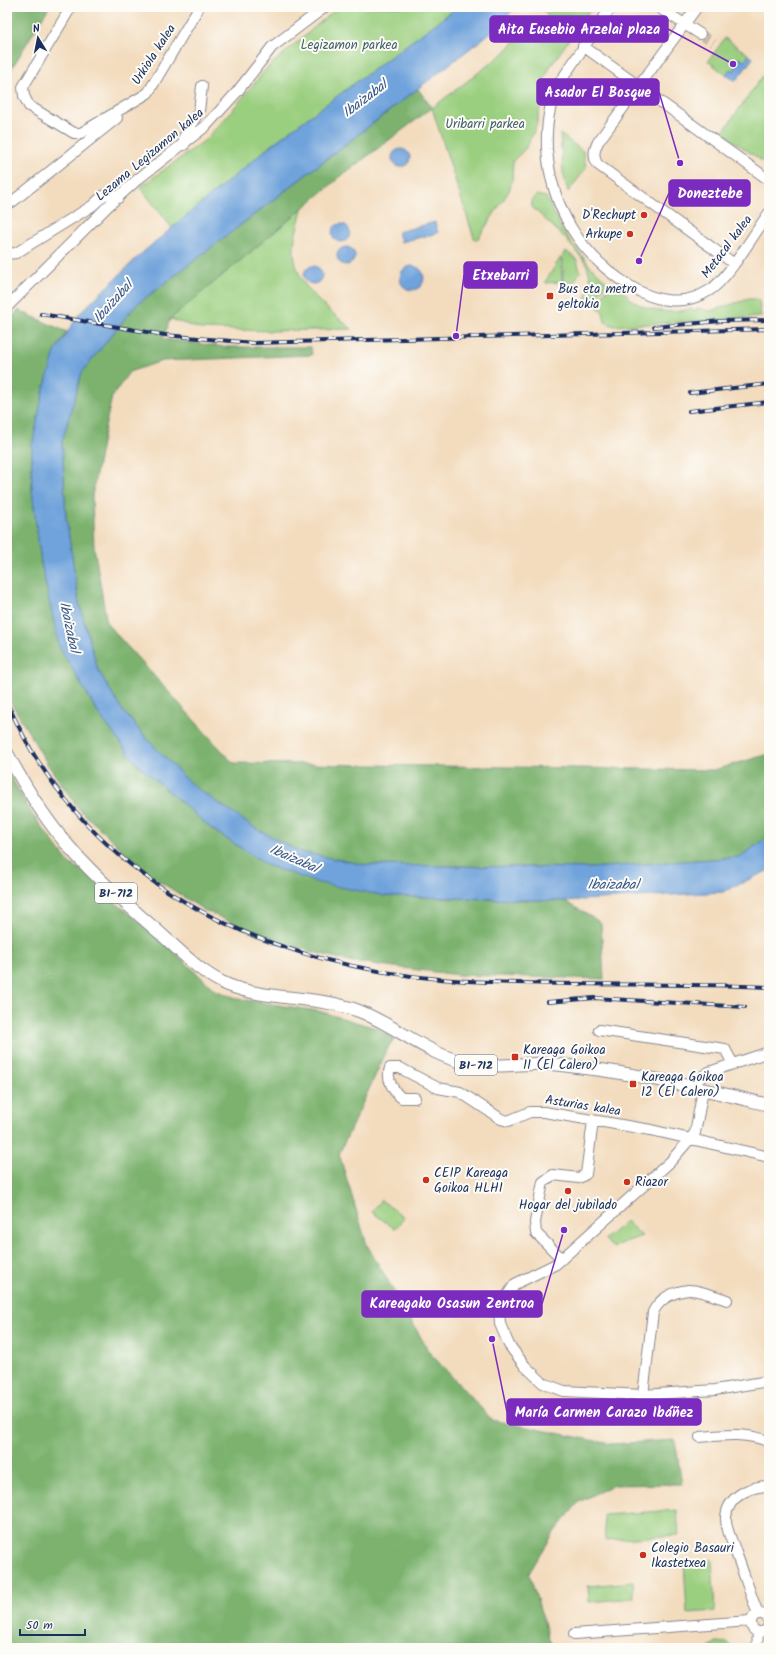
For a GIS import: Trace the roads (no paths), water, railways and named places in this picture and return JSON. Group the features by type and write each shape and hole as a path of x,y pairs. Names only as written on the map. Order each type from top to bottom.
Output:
{"main road":[{"name":"BI-712","path":"7,753 34,800 78,857 186,958 215,978 243,989 314,999 344,1006 380,1020 447,1057 459,1062 495,1066 535,1064 578,1067 688,1086 769,1105"}],"street":[{"name":"Urkiola kalea","path":"71,7 23,87 24,96 29,106 74,133 81,134 148,93 199,7"},
{"name":"Lezama Legizamon kalea","path":"7,307 118,198 184,145 217,116 272,48 325,7"},
{"name":"Metacal kalea","path":"611,7 555,91 548,120 546,137 548,165 557,198 565,219 574,234 593,258 615,277 640,293 661,300 678,302 701,295 720,282 769,213"},
{"path":"658,7 700,34"},
{"path":"697,7 598,142 594,151 597,164 733,263"},
{"path":"584,46 769,180"},
{"path":"184,145 184,137 199,111 202,86"},
{"path":"12,202 148,93"},
{"path":"7,254 16,252 92,206 103,196 110,193 118,198"},
{"path":"599,1030 725,1049 733,1064"},
{"path":"688,1086 710,1072 769,1052"},
{"name":"Asturias kalea","path":"415,1098 402,1098 395,1092 390,1078 390,1068 400,1068 438,1088 460,1092 501,1119 508,1121 530,1112 544,1112 651,1130 689,1140 704,1141 769,1157"},
{"path":"703,1090 695,1133 670,1162 556,1264 515,1284 499,1308 500,1324 509,1345 525,1366 543,1383 564,1391 643,1395 715,1390 769,1381"},
{"path":"562,1259 536,1233 535,1222 543,1182 553,1175 579,1178 586,1174 593,1121"},
{"path":"643,1395 653,1312 658,1301 665,1297 689,1290 727,1300"},
{"path":"700,1436 735,1435 761,1438 769,1442"},
{"path":"758,1632 751,1627 754,1618 726,1518 731,1502 746,1491 758,1486 769,1486"},
{"path":"574,1634 766,1616 769,1621 766,1629 758,1632"},
{"path":"757,1648 758,1632"}],"water":[{"name":"Ibaizabal","path":"458,7 515,7 498,27 135,306 82,372 62,442 66,517 79,603 98,670 123,711 147,739 192,785 253,827 300,852 366,865 590,868 739,857 769,837 769,870 723,892 565,901 385,896 319,883 269,866 213,830 135,762 98,713 59,646 41,563 32,490 32,446 43,392 55,352 79,314 142,253 275,142"},
{"path":"749,55 753,58 736,81 726,75 730,69 734,71 740,58 744,61"},
{"path":"401,149 407,152 410,158 407,164 401,167 395,164 392,158 395,152"},
{"path":"435,222 438,233 401,242 398,232"},
{"path":"341,224 347,227 350,233 347,239 341,242 335,239 332,233 335,227"},
{"path":"346,247 352,250 355,256 352,262 346,265 340,262 337,256 340,250"},
{"path":"313,266 319,269 322,275 319,281 313,284 307,281 304,275 307,269"},
{"path":"412,266 421,269 424,278 421,287 412,290 403,287 400,278 403,269"}],"tunnel":[{"path":"700,34 713,43"}],"railway":[{"path":"41,314 165,335 253,343 769,329"},
{"path":"654,327 721,321 769,320"},
{"path":"690,393 769,384"},
{"path":"689,411 769,402"},
{"path":"7,703 38,761 77,813 121,857 171,893 225,923 282,946 343,964 405,975 468,981 543,984 769,987"},
{"path":"548,1002 594,998 745,1007"}],"place":[{"name":"Aita Eusebio Arzelai plaza","path":"733,64"},
{"name":"Asador El Bosque","path":"680,163"},
{"name":"D'Rechupt","path":"644,215"},
{"name":"Arkupe","path":"630,234"},
{"name":"Doneztebe","path":"639,261"},
{"name":"Bus eta metro geltokia","path":"550,296"},
{"name":"Etxebarri","path":"456,336"},
{"name":"Kareaga Goikoa 11 (El Calero)","path":"515,1057"},
{"name":"Kareaga Goikoa 12 (El Calero)","path":"633,1084"},
{"name":"CEIP Kareaga Goikoa HLHI","path":"426,1180"},
{"name":"Riazor","path":"627,1182"},
{"name":"Hogar del jubilado","path":"568,1191"},
{"name":"Kareagako Osasun Zentroa","path":"564,1230"},
{"name":"María Carmen Carazo Ibáñez","path":"492,1339"},
{"name":"Colegio Basauri Ikastetxea","path":"643,1555"}],"park label":[{"name":"Legizamon parkea","path":"349,45"},
{"name":"Uribarri parkea","path":"485,124"}]}
